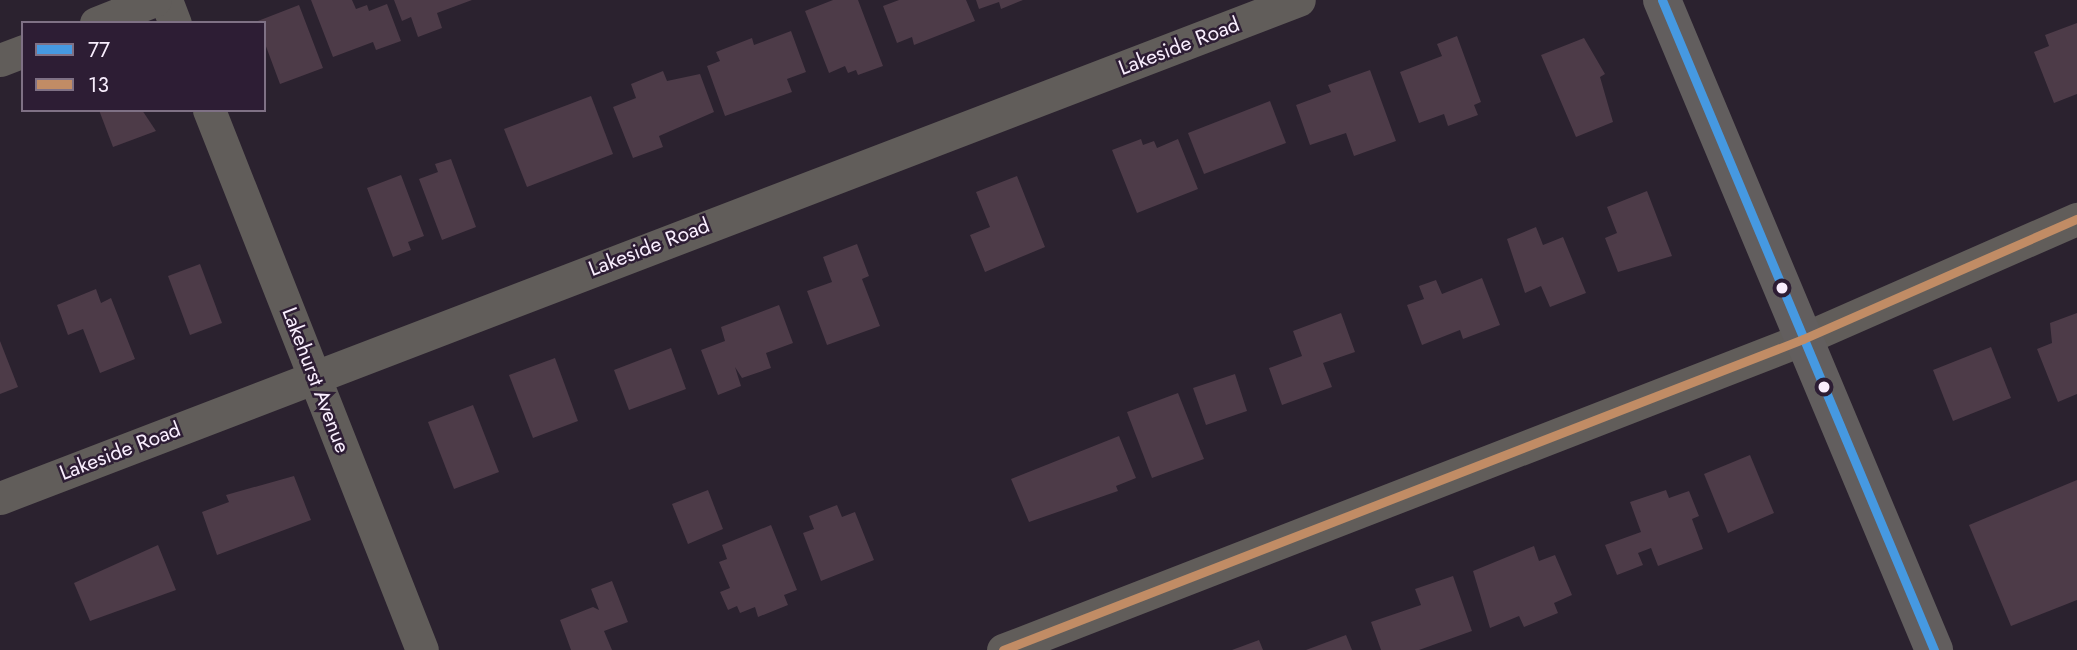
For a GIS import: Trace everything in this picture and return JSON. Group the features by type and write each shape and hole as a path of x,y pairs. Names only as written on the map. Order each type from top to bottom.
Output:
{"main road":[{"path":"1662,0 1934,650"}],"street":[{"path":"101,21 155,0"},
{"path":"166,0 174,21"},
{"name":"Lakeside Road","path":"0,498 1298,0"},
{"path":"0,60 21,52"},
{"name":"Lakehurst Avenue","path":"210,112 422,650"},
{"path":"1003,650 1803,340 2077,219"}],"building":[{"path":"311,0 352,0 356,9 367,5 369,11 387,4 401,41 376,50 373,42 333,57"},
{"path":"394,0 472,0 437,13 442,28 418,37 411,17 402,21"},
{"path":"833,0 858,0 883,66 858,75 856,70 848,73 845,66 829,73 805,11"},
{"path":"899,0 966,0 975,21 914,45 912,37 897,43 883,6"},
{"path":"976,0 1023,0 1001,9 999,2 979,9"},
{"path":"299,5 323,68 280,84 266,46 266,21 258,21"},
{"path":"2077,23 2077,94 2054,103 2034,52 2049,46 2045,35"},
{"path":"791,31 806,72 787,79 792,92 725,116 707,66 720,61 716,52 752,38 754,45"},
{"path":"1457,36 1481,102 1474,105 1478,115 1448,126 1444,114 1419,123 1400,72 1442,56 1437,44"},
{"path":"1584,38 1605,74 1600,77 1613,122 1576,137 1541,55"},
{"path":"1370,70 1396,141 1354,156 1346,133 1310,145 1296,105 1331,92 1328,85"},
{"path":"663,71 667,81 700,74 714,112 659,136 663,147 633,158 613,107 636,98 631,84"},
{"path":"591,96 613,154 527,187 504,129"},
{"path":"1270,101 1286,143 1204,174 1188,133"},
{"path":"100,112 143,112 156,131 113,147"},
{"path":"1141,139 1143,145 1154,141 1157,148 1178,139 1198,189 1137,213 1112,150"},
{"path":"451,159 476,227 442,240 419,179 438,172 435,164"},
{"path":"401,175 424,236 408,242 411,250 393,257 367,188"},
{"path":"1017,176 1045,247 985,272 970,235 990,227 976,192"},
{"path":"1647,191 1672,256 1618,272 1605,238 1617,233 1607,207"},
{"path":"1536,227 1543,245 1563,237 1586,293 1550,307 1541,286 1525,293 1507,239"},
{"path":"857,244 869,276 862,279 880,326 827,345 807,291 832,282 823,257"},
{"path":"200,264 222,323 190,335 168,276"},
{"path":"1482,278 1500,325 1463,339 1460,330 1422,345 1407,305 1424,299 1419,286 1436,280 1442,294"},
{"path":"96,289 101,303 111,298 135,359 100,373 83,329 68,335 57,305"},
{"path":"779,305 793,343 766,353 771,368 742,378 735,367 741,386 718,395 701,350 725,341 721,327"},
{"path":"1341,313 1355,352 1323,363 1332,387 1282,405 1269,368 1302,356 1293,331"},
{"path":"2077,313 2077,394 2058,402 2037,349 2052,343 2050,323"},
{"path":"0,341 18,387 0,394"},
{"path":"1991,347 2011,398 1953,421 1933,370"},
{"path":"671,348 686,389 629,410 614,370"},
{"path":"555,358 578,421 533,438 509,375"},
{"path":"1235,374 1247,411 1206,425 1193,388"},
{"path":"1178,393 1204,459 1152,478 1127,412"},
{"path":"473,405 499,472 454,489 428,422"},
{"path":"1119,436 1136,478 1116,486 1118,491 1029,522 1011,479"},
{"path":"1750,455 1774,513 1728,533 1704,474"},
{"path":"294,476 311,520 217,555 202,512 229,502 226,495"},
{"path":"2077,480 2077,600 2011,626 1969,525"},
{"path":"708,490 723,529 688,544 672,504"},
{"path":"1666,490 1669,498 1689,491 1699,516 1692,519 1703,549 1658,566 1651,548 1638,553 1643,565 1617,575 1605,545 1641,532 1630,502"},
{"path":"837,505 842,517 855,512 874,560 821,581 803,533 814,529 809,516"},
{"path":"771,525 797,590 784,595 788,605 758,617 755,607 740,613 737,606 728,610 720,592 730,588 719,562 727,559 722,545"},
{"path":"158,545 176,590 90,621 74,583"},
{"path":"1534,546 1539,561 1555,555 1572,595 1554,603 1558,613 1524,627 1519,616 1490,628 1473,571"},
{"path":"1453,576 1472,631 1419,650 1381,650 1371,622 1421,605 1415,589"},
{"path":"612,581 628,622 604,631 612,650 571,650 560,620 593,607 599,610 591,589"},
{"path":"1346,635 1352,650 1306,650"},
{"path":"1259,640 1263,650 1232,650"}],"transit line":[{"name":"77","path":"1662,0 1934,650"},
{"name":"13","path":"1003,650 1803,339 2077,219"}]}
